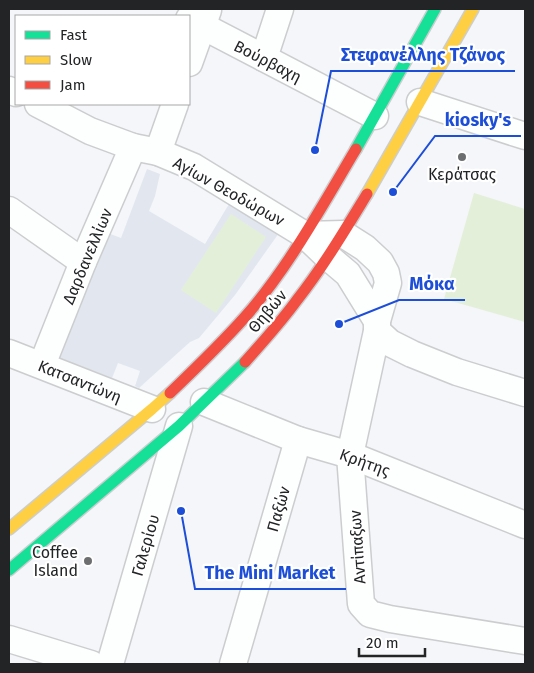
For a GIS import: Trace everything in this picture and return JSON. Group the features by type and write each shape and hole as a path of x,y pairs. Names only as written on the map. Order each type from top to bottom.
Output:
{"main road":[{"name":"Θηβών","path":"12,520 152,409 192,373 245,317 306,234 435,9"},
{"name":"Θηβών","path":"9,570 179,426 242,365 274,329 298,299 343,234 473,9"}],"street":[{"name":"Βούρβαχη","path":"170,9 187,15"},
{"path":"264,58 280,9"},
{"name":"Βούρβαχη","path":"196,18 264,58 375,116"},
{"path":"190,57 196,18"},
{"path":"420,102 525,136"},
{"name":"Αγίων Θεοδώρων","path":"40,105 90,131 194,167 306,234 328,257"},
{"name":"Δαρδανελλίων","path":"42,365 83,262 146,150 174,105"},
{"path":"9,210 83,262"},
{"path":"306,234 343,234"},
{"name":"Αντίπαξων","path":"343,234 365,248 380,262 386,273 388,283 350,455 361,604 370,614 390,619 525,641"},
{"path":"328,257 348,274 377,326 390,343 457,372 525,393"},
{"name":"Κατσαντώνη","path":"9,353 152,409"},
{"name":"Κρήτης","path":"204,402 298,440 350,455 525,526"},
{"name":"Γαλερίου","path":"110,664 179,426"},
{"name":"Παξών","path":"233,664 298,440"},
{"path":"9,639 91,664"}],"shaded area":[{"path":"147,169 160,174 149,211 205,244 229,204 279,233 235,295 199,338 190,342 139,388 135,386 140,371 118,363 112,378 57,357 105,232 121,238"}],"green space":[{"path":"474,193 525,209 525,322 444,299"},
{"path":"231,214 266,237 216,313 181,290"}],"traffic: fast":[{"path":"356,149 435,9"},
{"path":"9,570 179,426 245,362"}],"traffic: slow":[{"path":"367,194 473,9"},
{"path":"9,529 170,393"}],"traffic: jam":[{"path":"170,393 227,336 261,298 304,236 356,149"},
{"path":"245,362 307,287 334,248 367,194"}],"place":[{"name":"Στεφανέλλης Τζάνος","path":"315,150"},
{"name":"Κεράτσας","path":"462,157"},
{"name":"kiosky's","path":"393,192"},
{"name":"Μόκα","path":"339,324"},
{"name":"The Mini Market","path":"181,511"},
{"name":"Coffee Island","path":"88,561"}]}
